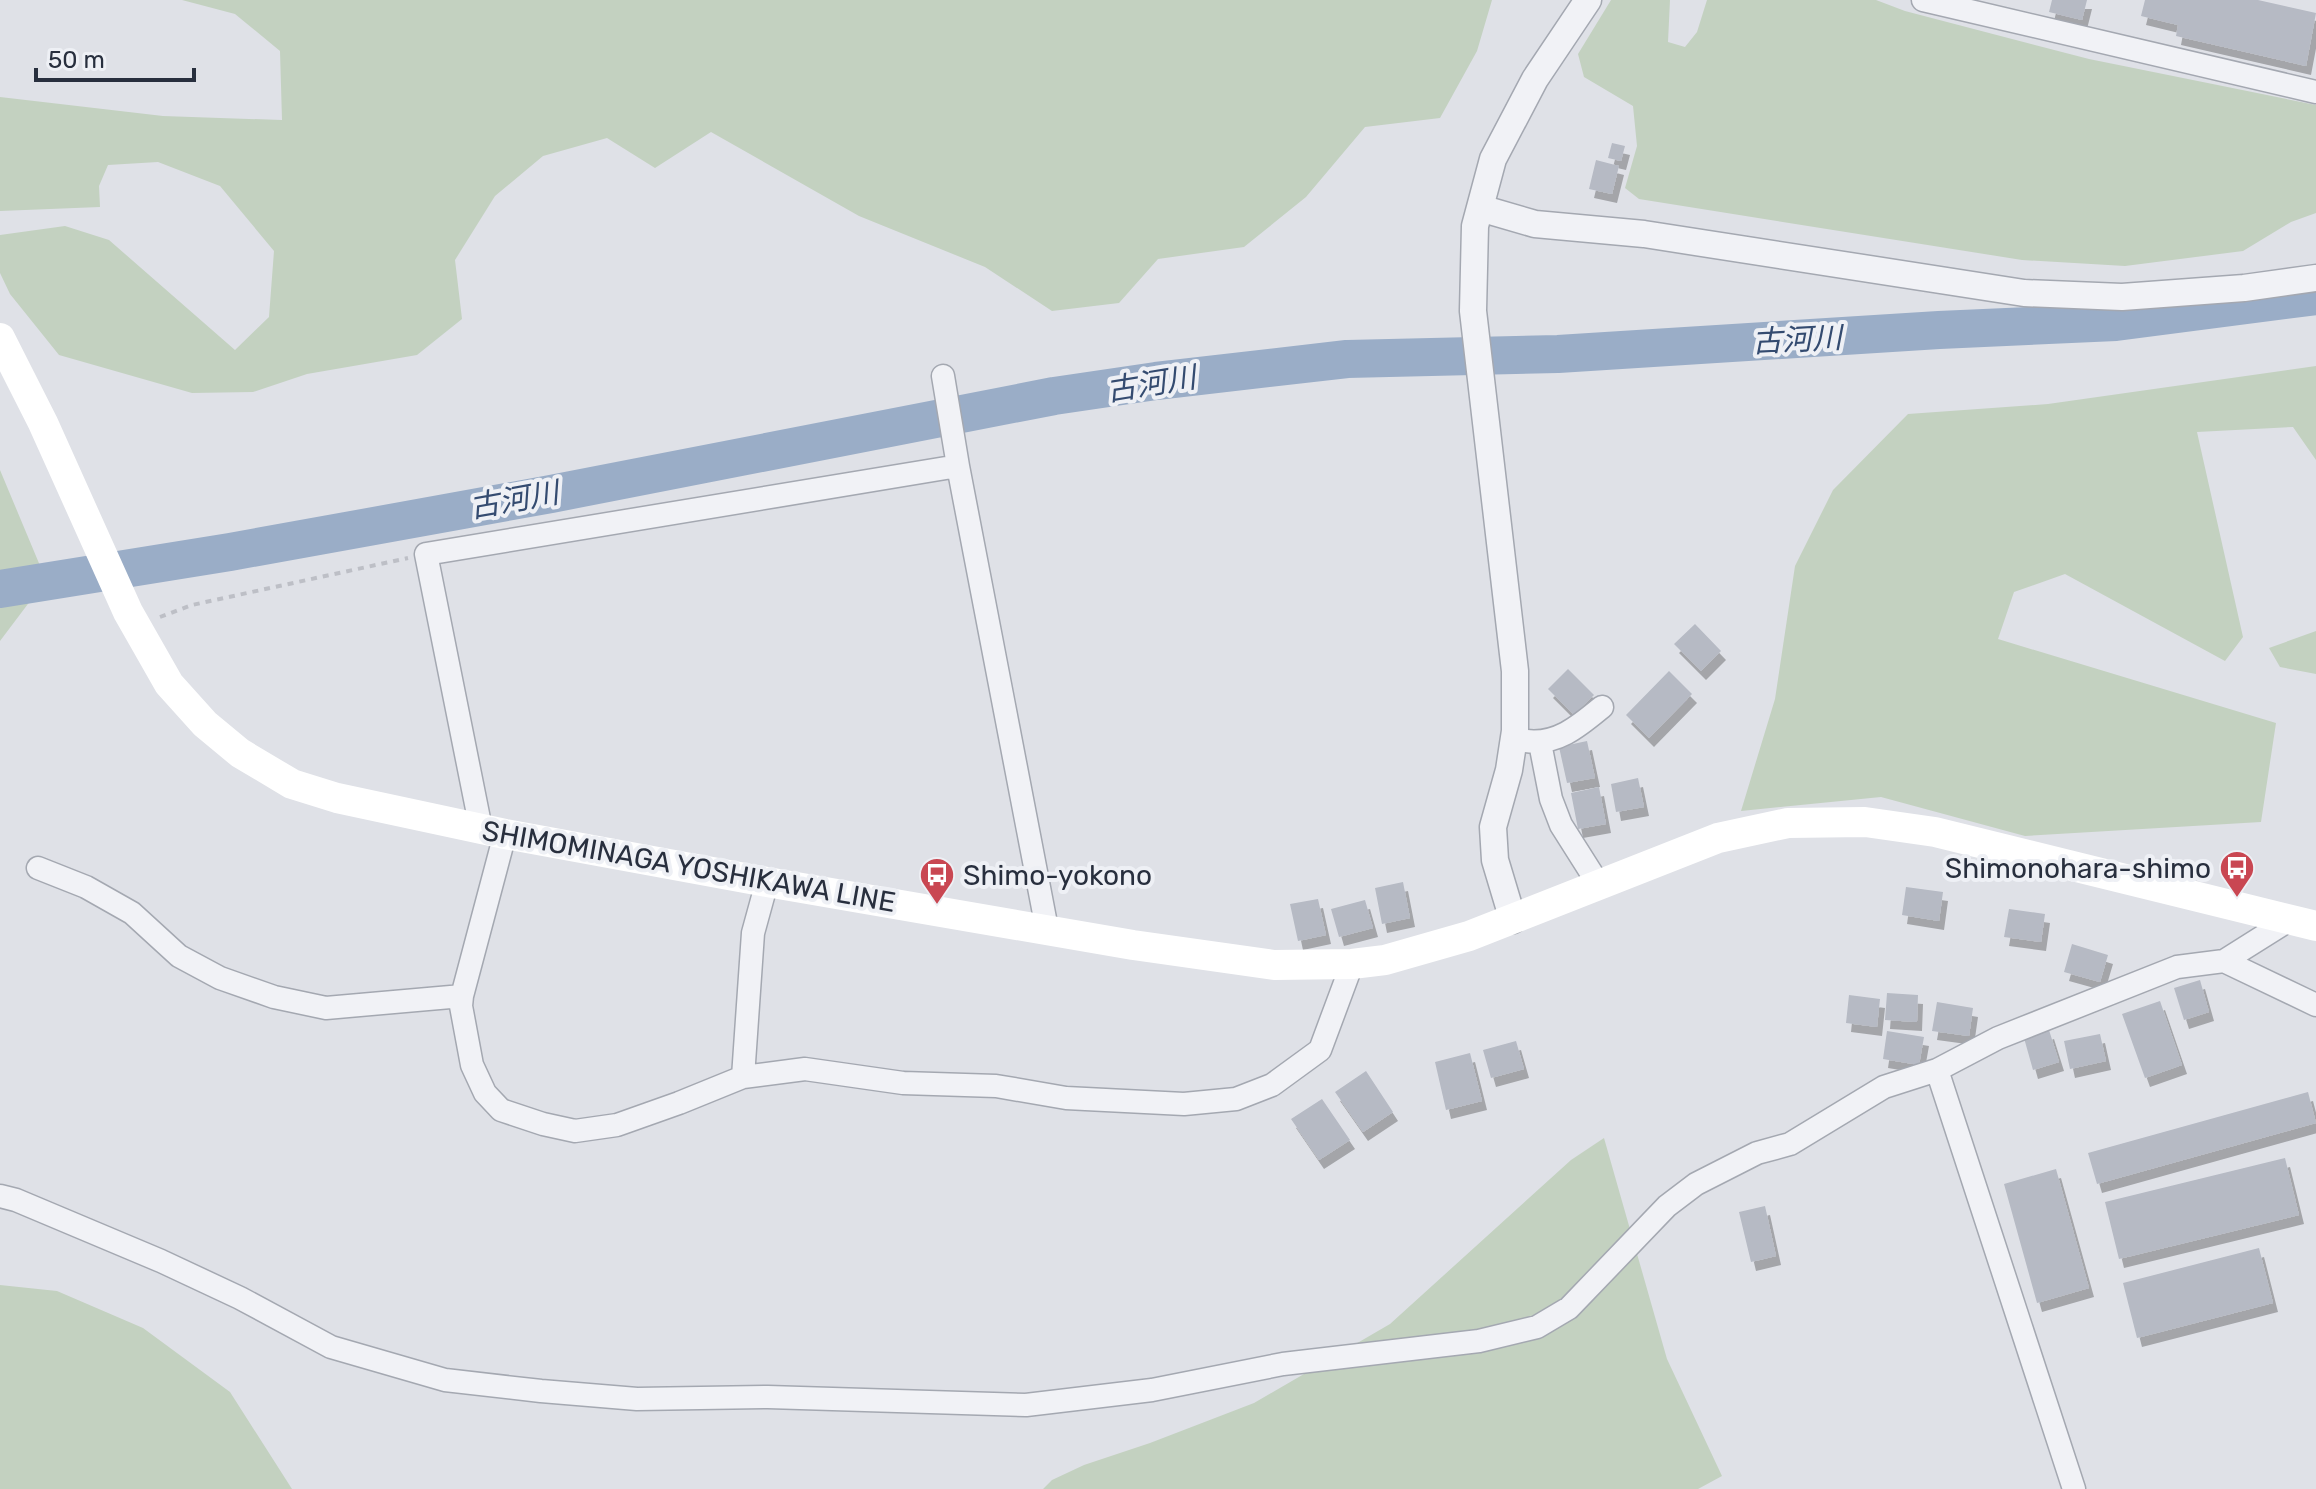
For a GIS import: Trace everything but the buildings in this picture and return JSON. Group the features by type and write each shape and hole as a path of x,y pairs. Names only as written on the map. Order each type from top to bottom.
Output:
{"main road":[{"name":"SHIMOMINAGA YOSHIKAWA LINE","path":"0,338 43,423 132,619 169,684 205,724 240,753 292,784 337,798 493,831 767,882 1133,945 1274,965 1352,964 1385,960 1513,920 1718,838 1788,823 1865,822 1935,832 2302,923"}],"street":[{"path":"1513,920 1495,860 1493,827 1514,739 1515,671 1478,369 1473,311 1475,226 1493,159 1535,79 1588,0"},
{"path":"1923,0 2316,92"},
{"path":"1480,208 1535,224 1644,234 2024,293 2122,297 2244,288 2316,278"},
{"path":"943,376 1047,929"},
{"path":"957,462 426,554 493,831 461,1006 472,1065 485,1093 501,1110 575,1131 617,1125 743,1077 805,1069 903,1083 996,1086 1066,1098 1184,1104 1236,1099 1272,1085 1320,1050 1352,964"},
{"path":"1514,739 1540,743 1573,731 1602,707"},
{"path":"1540,743 1551,799 1561,825 1599,885"},
{"path":"38,868 86,887 132,913 179,956 220,978 274,997 326,1008 462,996"},
{"path":"743,1077 753,933 767,882"},
{"path":"0,1196 161,1261 240,1298 331,1347 445,1380 637,1399 768,1397 1026,1405 1152,1390 1283,1364 1479,1341 1537,1327 1569,1308 1667,1206 1696,1184 1757,1153 1790,1144 1884,1087 1937,1070 1998,1038 2177,967 2224,961 2302,923"},
{"path":"2224,961 2316,1005"},
{"path":"1937,1070 2074,1489"}],"path":[{"path":"132,619 426,554"}],"green space":[{"path":"182,0 1492,0 1477,51 1440,118 1365,127 1306,197 1244,247 1158,259 1119,303 1052,311 985,267 859,216 711,132 655,168 607,138 543,156 495,196 455,260 462,319 417,355 307,374 253,392 192,393 59,355 10,294 0,273 0,235 65,226 109,240 235,350 269,317 274,251 220,186 158,162 108,165 99,186 100,207 0,211 0,97 163,116 282,120 280,51 235,14"},
{"path":"1611,0 1670,0 1668,42 1685,47 1697,32 1707,0 1876,0 1905,11 2089,59 2316,105 2316,213 2291,222 2243,251 2125,266 2022,260 1639,199 1625,188 1637,146 1633,106 1584,77 1578,54"},
{"path":"2316,366 2316,460 2293,427 2197,432 2243,637 2225,661 2065,574 2014,592 1998,639 2276,723 2261,822 2025,836 1881,797 1741,811 1775,699 1795,566 1833,490 1908,414 2048,404"},
{"path":"0,470 46,580 0,641"},
{"path":"2316,631 2316,674 2280,667 2269,648"},
{"path":"1604,1138 1667,1359 1722,1476 1698,1489 1043,1489 1052,1480 1084,1465 1254,1403 1390,1324 1571,1160"},
{"path":"0,1285 57,1291 143,1328 230,1392 292,1489 0,1489"}],"waterway":[{"name":"古河川","path":"0,589 230,552 551,494 1054,396 1156,381 1347,359 1558,354 2116,322 2316,296"}],"place":[{"name":"Shimonohara-shimo","path":"2237,899"},
{"name":"Shimo-yokono","path":"937,906"}]}
